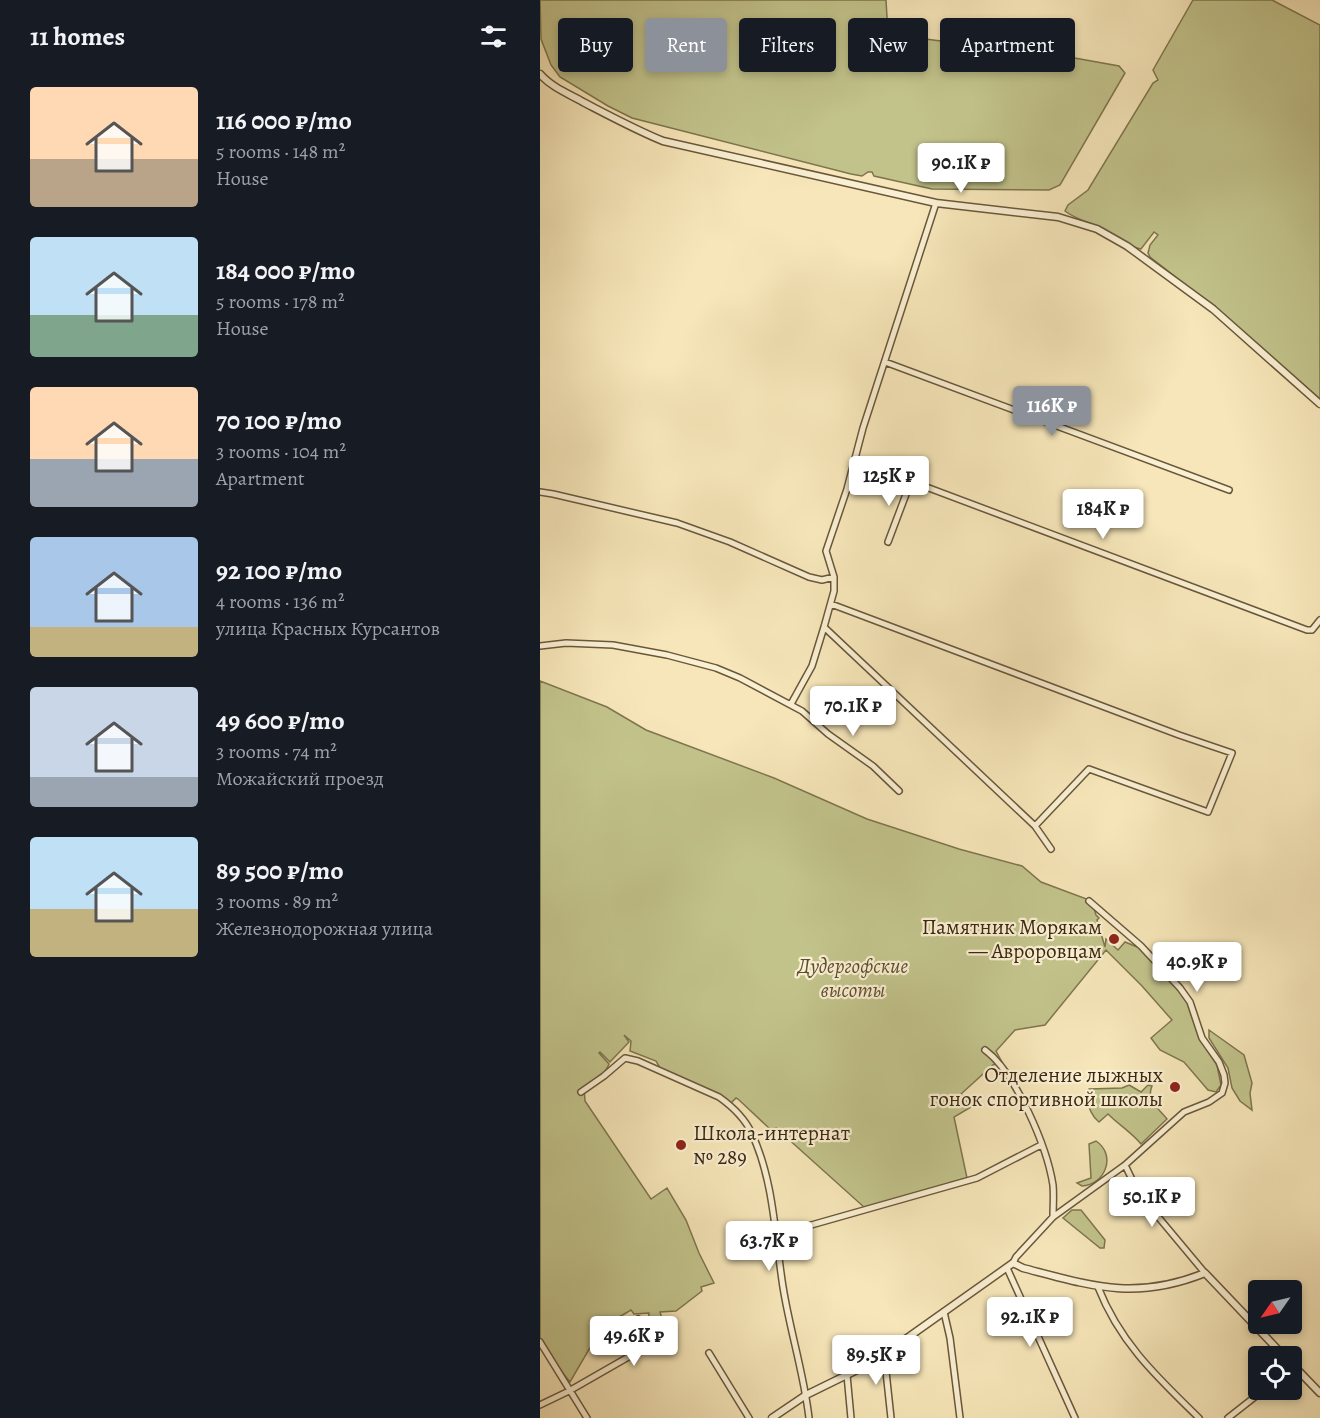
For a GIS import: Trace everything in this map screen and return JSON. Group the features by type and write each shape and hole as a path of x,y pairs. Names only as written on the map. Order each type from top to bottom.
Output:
{"street":[{"path":"541,77 633,129 663,141 936,203 1077,222 1110,236 1213,309 1320,404"},
{"path":"791,704 812,666 831,604 834,577 826,551 936,203"},
{"path":"885,362 1229,490"},
{"path":"889,473 1307,630 1312,630 1320,620"},
{"path":"888,542 911,481"},
{"path":"540,492 677,523 730,542 809,577 822,580 834,577"},
{"path":"831,604 1232,753 1208,812 1089,769 1035,826"},
{"path":"824,627 1035,826 1051,849"},
{"path":"540,646 566,643 613,645 667,655 716,668 791,704 864,759 899,791"},
{"path":"771,1418 806,1395 847,1375 884,1353 1010,1266 1053,1217 1125,1165 1184,1112 1209,1102 1221,1093 1225,1083 1224,1075 1219,1062 1202,1038 1190,1002 1156,961 1089,901"},
{"path":"986,1050 1005,1071 1021,1097 1041,1145 1053,1185 1053,1217"},
{"path":"581,1092 625,1058 638,1061 710,1093 731,1105 753,1135 765,1176 783,1288 809,1418"},
{"path":"776,1235 977,1178 1041,1145"},
{"path":"1125,1165 1139,1194 1205,1273 1274,1346"},
{"path":"1010,1266 1111,1289 1148,1288 1181,1282 1205,1273"},
{"path":"1010,1266 1075,1418"},
{"path":"1098,1287 1117,1328 1133,1350 1199,1418"},
{"path":"944,1312 950,1338 960,1418"},
{"path":"540,1405 644,1348 648,1340 638,1319"},
{"path":"540,1342 587,1418"},
{"path":"709,1353 749,1418"},
{"path":"884,1353 891,1418"},
{"path":"847,1375 851,1418"},
{"path":"1302,1376 1320,1393"},
{"path":"1228,1418 1251,1400"}],"green space":[{"path":"540,0 886,0 887,18 848,18 848,72 928,72 928,39 940,41 940,72 1075,72 1075,58 1119,66 1125,73 1060,185 1049,190 932,189 874,176 872,172 862,176 851,174 632,118 560,77 551,65 541,39"},
{"path":"1193,0 1272,0 1320,25 1320,399 1213,306 1150,257 1148,253 1150,245 1158,235 1154,232 1141,249 1065,211 1068,205 1088,190 1153,83 1158,80 1153,70"},
{"name":"Дудергофские высоты","path":"540,681 607,707 646,730 774,778 867,819 959,849 1022,866 1041,882 1092,901 1099,918 1097,920 1105,947 1106,939 1118,950 1125,942 1142,949 1189,1002 1199,1038 1217,1065 1221,1085 1216,1092 1208,1090 1184,1062 1160,1050 1151,1038 1172,1020 1106,950 1045,1025 1015,1030 996,1051 1002,1062 993,1065 961,1094 971,1107 954,1117 967,1178 865,1208 776,1128 770,1129 738,1099 736,1098 731,1103 718,1095 655,1069 659,1066 656,1061 630,1051 631,1041 624,1035 629,1042 610,1062 599,1053 609,1064 602,1075 584,1087 585,1101 651,1199 667,1188 686,1220 714,1283 701,1287 702,1291 676,1311 660,1312 663,1322 657,1327 648,1323 649,1313 634,1314 631,1310 602,1327 570,1382 540,1345"},
{"path":"1209,1030 1244,1055 1252,1083 1250,1093 1252,1110 1240,1101 1232,1088 1228,1068 1209,1038"},
{"path":"1129,1085 1141,1092 1148,1085 1152,1086 1152,1100 1167,1119 1141,1144 1108,1114 1099,1122 1096,1120 1086,1097 1089,1089 1122,1088"},
{"path":"1096,1141 1106,1154 1106,1168 1097,1181 1082,1186 1077,1183 1091,1178 1089,1144"},
{"path":"1072,1210 1081,1210 1105,1240 1104,1248 1100,1248 1063,1218"}],"place":[{"name":"Памятник Морякам — Авроровцам","path":"1114,939"},
{"name":"Отделение лыжных гонок спортивной школы","path":"1175,1087"},
{"name":"Школа-интернат № 289","path":"681,1145"}]}
